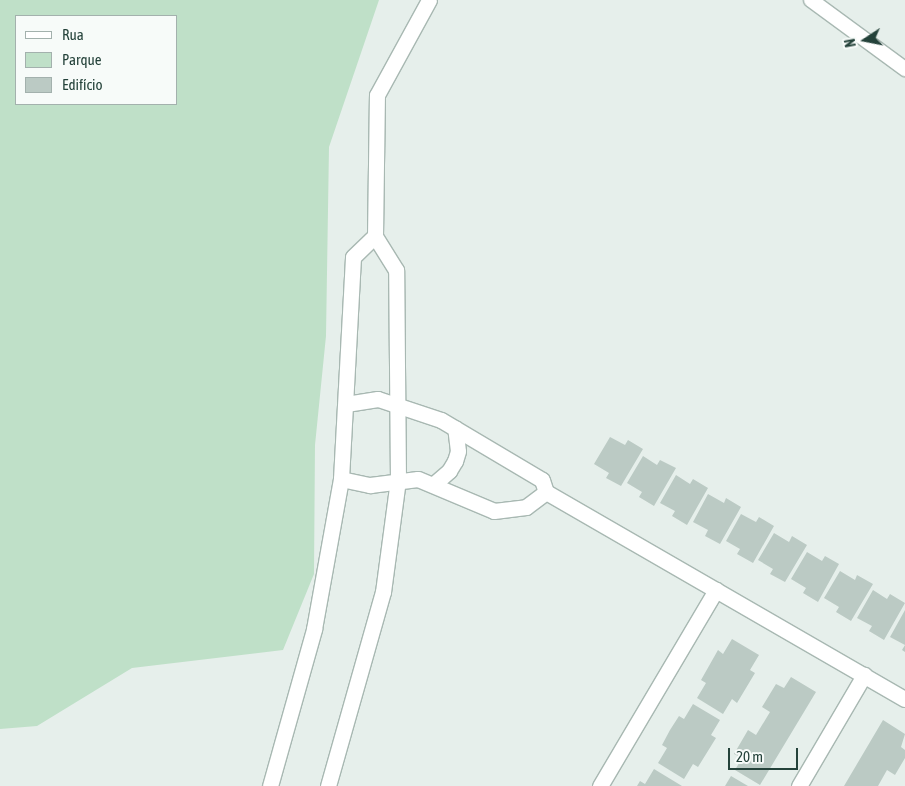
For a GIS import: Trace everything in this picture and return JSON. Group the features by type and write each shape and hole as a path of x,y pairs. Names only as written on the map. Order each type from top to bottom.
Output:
{"street":[{"path":"328,786 382,592 398,480 396,270 375,236 377,95 429,0"},
{"path":"270,786 314,629 341,479 353,257 375,236"},
{"path":"346,404 372,398 426,413 455,428 542,480 546,492 905,699"},
{"path":"434,484 449,472 454,462 458,451 455,428"},
{"path":"341,479 370,485 418,479 434,484 484,509 499,512 526,507 546,492"},
{"path":"600,786 716,590"},
{"path":"799,786 864,675"}],"lane":[{"path":"811,0 905,69"}],"green space":[{"path":"0,0 379,0 329,147 326,336 315,445 314,574 283,650 132,668 37,726 0,729"}],"building":[{"path":"610,437 625,445 628,440 643,449 621,486 606,478 609,473 594,464"},
{"path":"643,456 657,465 660,460 676,468 654,506 639,497 642,492 627,483"},
{"path":"676,475 690,484 693,479 708,488 687,525 672,516 675,511 660,503"},
{"path":"708,494 724,503 726,498 741,507 720,544 705,536 708,530 693,522"},
{"path":"741,514 756,522 759,517 774,526 753,563 737,554 740,549 726,541"},
{"path":"774,533 789,542 792,536 807,545 785,582 770,574 773,569 758,560"},
{"path":"807,552 822,561 825,556 839,564 818,602 803,593 806,588 791,579"},
{"path":"840,571 855,580 857,575 873,584 851,621 836,612 839,607 824,598"},
{"path":"873,590 887,599 890,594 905,603 884,640 869,631 872,626 857,618"},
{"path":"905,610 905,645 890,637"},
{"path":"732,639 759,655 750,670 755,673 737,703 732,699 723,714 697,698 706,683 701,680 718,650 723,654"},
{"path":"791,677 816,692 760,785 735,770 742,758 734,754 748,730 756,735 770,712 762,707 776,684 784,688"},
{"path":"693,704 720,720 711,735 716,738 698,767 693,764 684,779 658,763 667,748 662,745 670,730 679,716 684,719"},
{"path":"883,720 905,734 901,747 905,750 905,758 895,775 887,770 878,786 844,786"},
{"path":"654,769 682,786 637,786 640,781 645,784"},
{"path":"731,776 748,786 725,786"}]}
